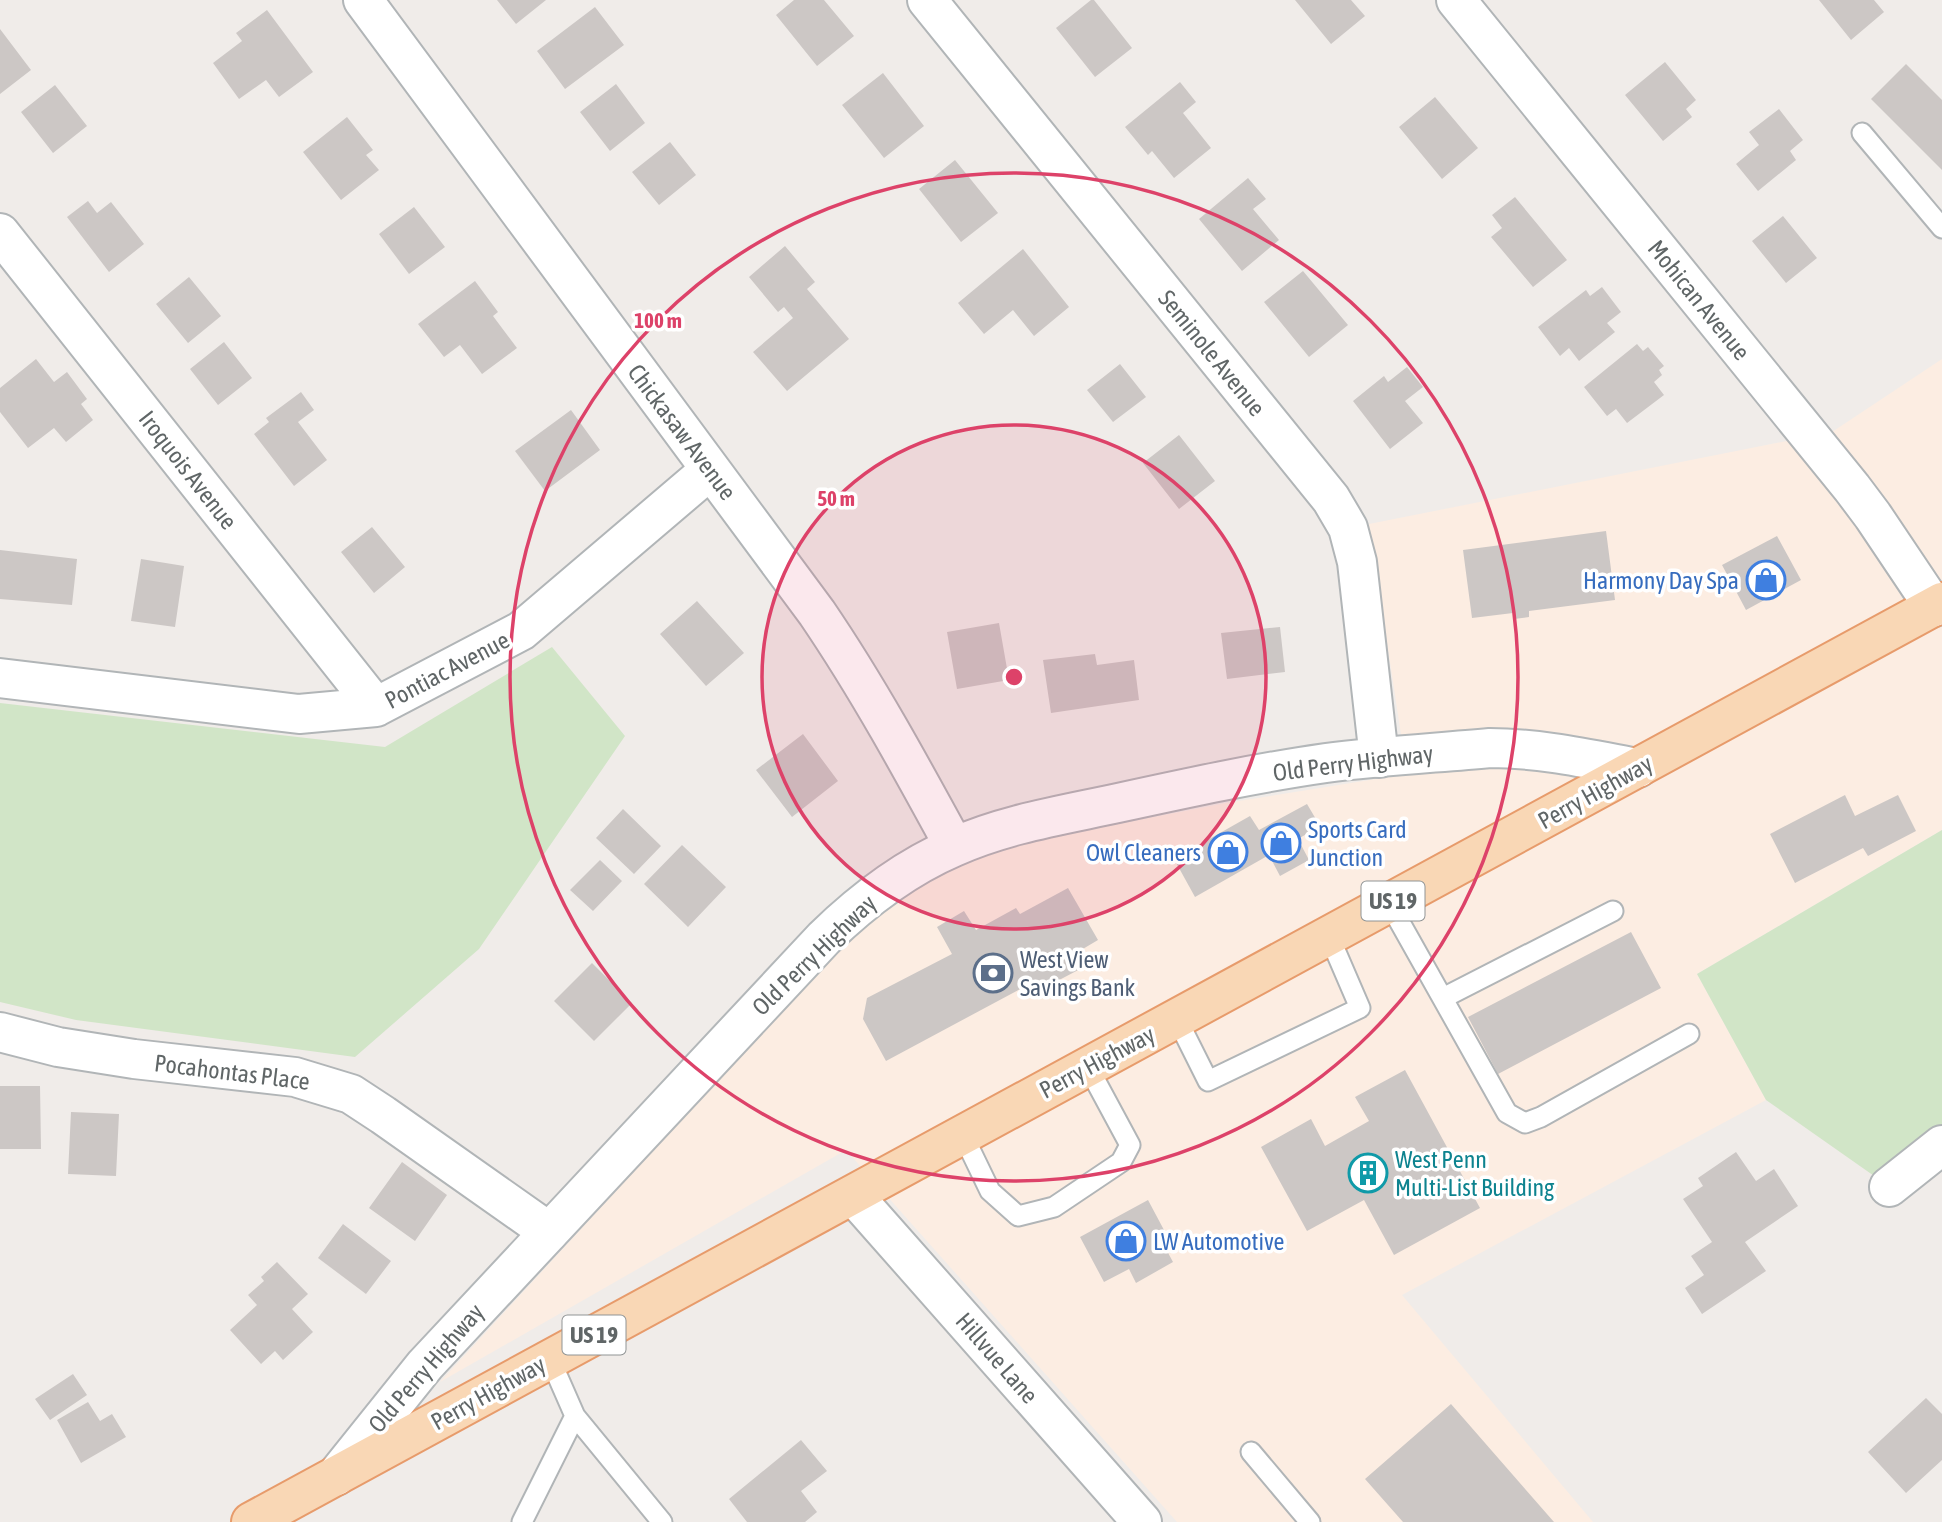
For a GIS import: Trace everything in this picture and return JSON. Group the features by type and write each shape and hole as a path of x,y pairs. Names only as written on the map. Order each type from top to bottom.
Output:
{"main road":[{"name":"Perry Highway","path":"251,1522 1938,605"}],"street":[{"name":"Chickasaw Avenue","path":"363,0 817,613 899,744 954,846"},
{"name":"Seminole Avenue","path":"927,0 1340,513 1348,528 1357,562 1379,758"},
{"name":"Mohican Avenue","path":"1456,0 1852,488 1938,605"},
{"name":"Iroquois Avenue","path":"0,233 376,707"},
{"name":"Pontiac Avenue","path":"0,678 299,714 376,707 521,631 710,470"},
{"name":"Old Perry Highway","path":"336,1476 425,1365 844,919 892,882 954,846 1035,821 1235,778 1317,765 1513,748 1638,768"},
{"name":"Pocahontas Place","path":"0,1032 58,1047 134,1059 295,1077 351,1094 549,1232"},
{"path":"1889,1187 1942,1145"},
{"name":"Hillvue Lane","path":"853,1195 1142,1522"}],"lane":[{"path":"1862,134 1942,228"},
{"path":"1389,903 1507,1113 1525,1123 1541,1117 1689,1034"},
{"path":"1443,998 1613,911"},
{"path":"1177,1018 1208,1082 1360,1008 1329,936"},
{"path":"963,1135 990,1191 1018,1216 1054,1207 1121,1162 1130,1145 1088,1067"},
{"path":"550,1359 575,1416 662,1522"},
{"path":"522,1522 575,1416"},
{"path":"1251,1452 1310,1522"}],"shaded area":[{"path":"1942,359 1942,830 1697,974 1766,1100 1402,1295 1593,1522 1177,1522 846,1150 440,1382 792,1000 876,913 935,875 1025,842 1226,803 1407,774 1369,524 1832,432"}],"green space":[{"path":"552,647 625,736 479,949 355,1057 76,1020 0,1002 0,703 385,747"},
{"path":"1942,830 1942,1125 1877,1178 1766,1100 1697,974"}],"building":[{"path":"497,0 546,0 516,24"},
{"path":"794,0 824,0 854,36 817,66 776,15"},
{"path":"1094,0 1132,48 1095,77 1056,28"},
{"path":"1295,0 1351,0 1365,16 1331,44"},
{"path":"1819,0 1874,0 1884,12 1851,40"},
{"path":"595,7 624,45 565,89 537,51"},
{"path":"267,10 313,72 279,97 266,80 239,99 213,63 242,41 236,33"},
{"path":"0,29 31,70 0,94"},
{"path":"1665,62 1696,100 1686,109 1692,117 1663,141 1625,95"},
{"path":"1906,64 1942,100 1942,170 1871,99"},
{"path":"883,73 924,126 884,158 842,105"},
{"path":"1180,82 1196,102 1183,113 1211,148 1174,178 1152,151 1148,155 1125,127"},
{"path":"616,84 645,123 610,151 580,112"},
{"path":"55,85 87,126 53,153 21,112"},
{"path":"1435,97 1478,148 1442,179 1399,127"},
{"path":"1779,109 1803,140 1790,151 1796,160 1758,191 1736,164 1759,145 1749,132"},
{"path":"347,117 373,150 366,155 379,170 341,200 303,152"},
{"path":"670,142 696,175 659,205 632,172"},
{"path":"955,160 998,213 961,242 919,189"},
{"path":"1248,178 1266,199 1253,209 1279,240 1242,271 1199,219"},
{"path":"1515,197 1567,260 1533,287 1491,237 1502,228 1492,215"},
{"path":"88,201 97,213 111,202 144,244 109,272 67,217"},
{"path":"414,207 445,247 409,274 379,234"},
{"path":"1783,216 1817,258 1786,283 1752,241"},
{"path":"785,246 815,282 807,289 849,339 787,391 753,352 793,318 784,307 778,312 749,277"},
{"path":"1023,249 1069,307 1034,336 1013,310 984,334 958,303"},
{"path":"1303,271 1348,325 1309,357 1264,302"},
{"path":"189,277 221,316 188,343 156,304"},
{"path":"475,281 498,312 493,316 517,348 482,374 460,345 444,357 418,324"},
{"path":"1602,287 1621,312 1607,323 1615,332 1579,361 1569,348 1560,356 1538,327 1586,290 1590,296"},
{"path":"224,342 252,378 218,405 190,369"},
{"path":"1637,344 1643,351 1648,347 1664,366 1659,370 1662,375 1654,382 1664,395 1627,423 1616,409 1607,416 1584,387"},
{"path":"36,359 54,382 67,372 87,399 81,404 93,420 66,442 54,428 28,448 0,412 0,388"},
{"path":"1120,364 1146,397 1113,422 1087,390"},
{"path":"1407,367 1423,387 1405,401 1423,423 1390,449 1353,401 1384,376 1388,382"},
{"path":"301,392 314,410 298,422 327,460 294,486 254,434 269,422 266,418"},
{"path":"571,410 600,450 545,491 515,451"},
{"path":"1179,435 1215,481 1179,509 1143,463"},
{"path":"372,527 405,567 374,593 341,552"},
{"path":"1606,531 1615,600 1529,611 1529,617 1514,619 1513,613 1472,618 1463,550"},
{"path":"1777,536 1801,580 1746,610 1722,565"},
{"path":"0,550 77,559 72,605 0,599"},
{"path":"141,559 184,566 175,627 131,621"},
{"path":"697,601 744,653 706,686 660,634"},
{"path":"999,623 1009,680 957,689 947,632"},
{"path":"1280,627 1285,672 1227,679 1221,633"},
{"path":"1095,654 1097,665 1134,660 1139,700 1051,713 1043,660"},
{"path":"803,734 838,781 792,817 756,770"},
{"path":"1845,795 1855,816 1898,795 1916,831 1868,856 1863,848 1795,883 1770,834"},
{"path":"1307,804 1320,826 1298,839 1309,860 1280,876 1269,855 1195,897 1174,859 1250,816 1259,830"},
{"path":"623,809 661,846 634,874 596,838"},
{"path":"682,845 726,887 688,927 644,884"},
{"path":"600,860 622,881 593,911 570,890"},
{"name":"West View Savings Bank","path":"1068,888 1098,940 1076,953 1084,967 1042,989 1037,980 886,1061 863,1019 867,998 952,954 937,927 964,911 976,930 1016,908 1020,914"},
{"path":"1631,932 1661,988 1498,1074 1468,1017"},
{"path":"592,963 632,1003 594,1041 554,1001"},
{"name":"West Penn Multi-List Building","path":"1405,1070 1480,1208 1394,1255 1364,1200 1307,1231 1261,1147 1311,1119 1325,1146 1369,1121 1355,1097"},
{"path":"0,1086 40,1086 41,1149 0,1149"},
{"path":"71,1112 119,1114 116,1176 68,1174"},
{"path":"1736,1152 1756,1181 1774,1169 1798,1206 1745,1242 1766,1271 1702,1314 1685,1288 1704,1275 1691,1256 1712,1242 1683,1199 1703,1186 1698,1178"},
{"path":"402,1162 447,1195 415,1241 369,1208"},
{"name":"LW Automotive","path":"1148,1200 1172,1245 1166,1249 1173,1262 1136,1283 1129,1269 1104,1282 1080,1237"},
{"path":"343,1224 391,1261 366,1294 318,1258"},
{"path":"277,1262 308,1294 292,1309 313,1332 283,1360 275,1351 261,1364 230,1330 257,1305 248,1295 264,1281 261,1277"},
{"path":"73,1374 87,1395 50,1420 35,1399"},
{"path":"1926,1398 1942,1414 1942,1460 1906,1493 1868,1452"},
{"path":"88,1402 100,1421 112,1414 126,1437 81,1463 57,1420"},
{"path":"1451,1404 1554,1522 1403,1522 1365,1479"},
{"path":"801,1440 827,1471 801,1491 817,1512 805,1522 747,1522 729,1499"}],"place":[{"name":"Harmony Day Spa","path":"1766,580"},
{"name":"Sports Card Junction","path":"1281,843"},
{"name":"Owl Cleaners","path":"1228,852"},
{"name":"West View Savings Bank","path":"993,973"},
{"name":"West Penn Multi-List Building","path":"1368,1173"},
{"name":"LW Automotive","path":"1126,1241"}]}
